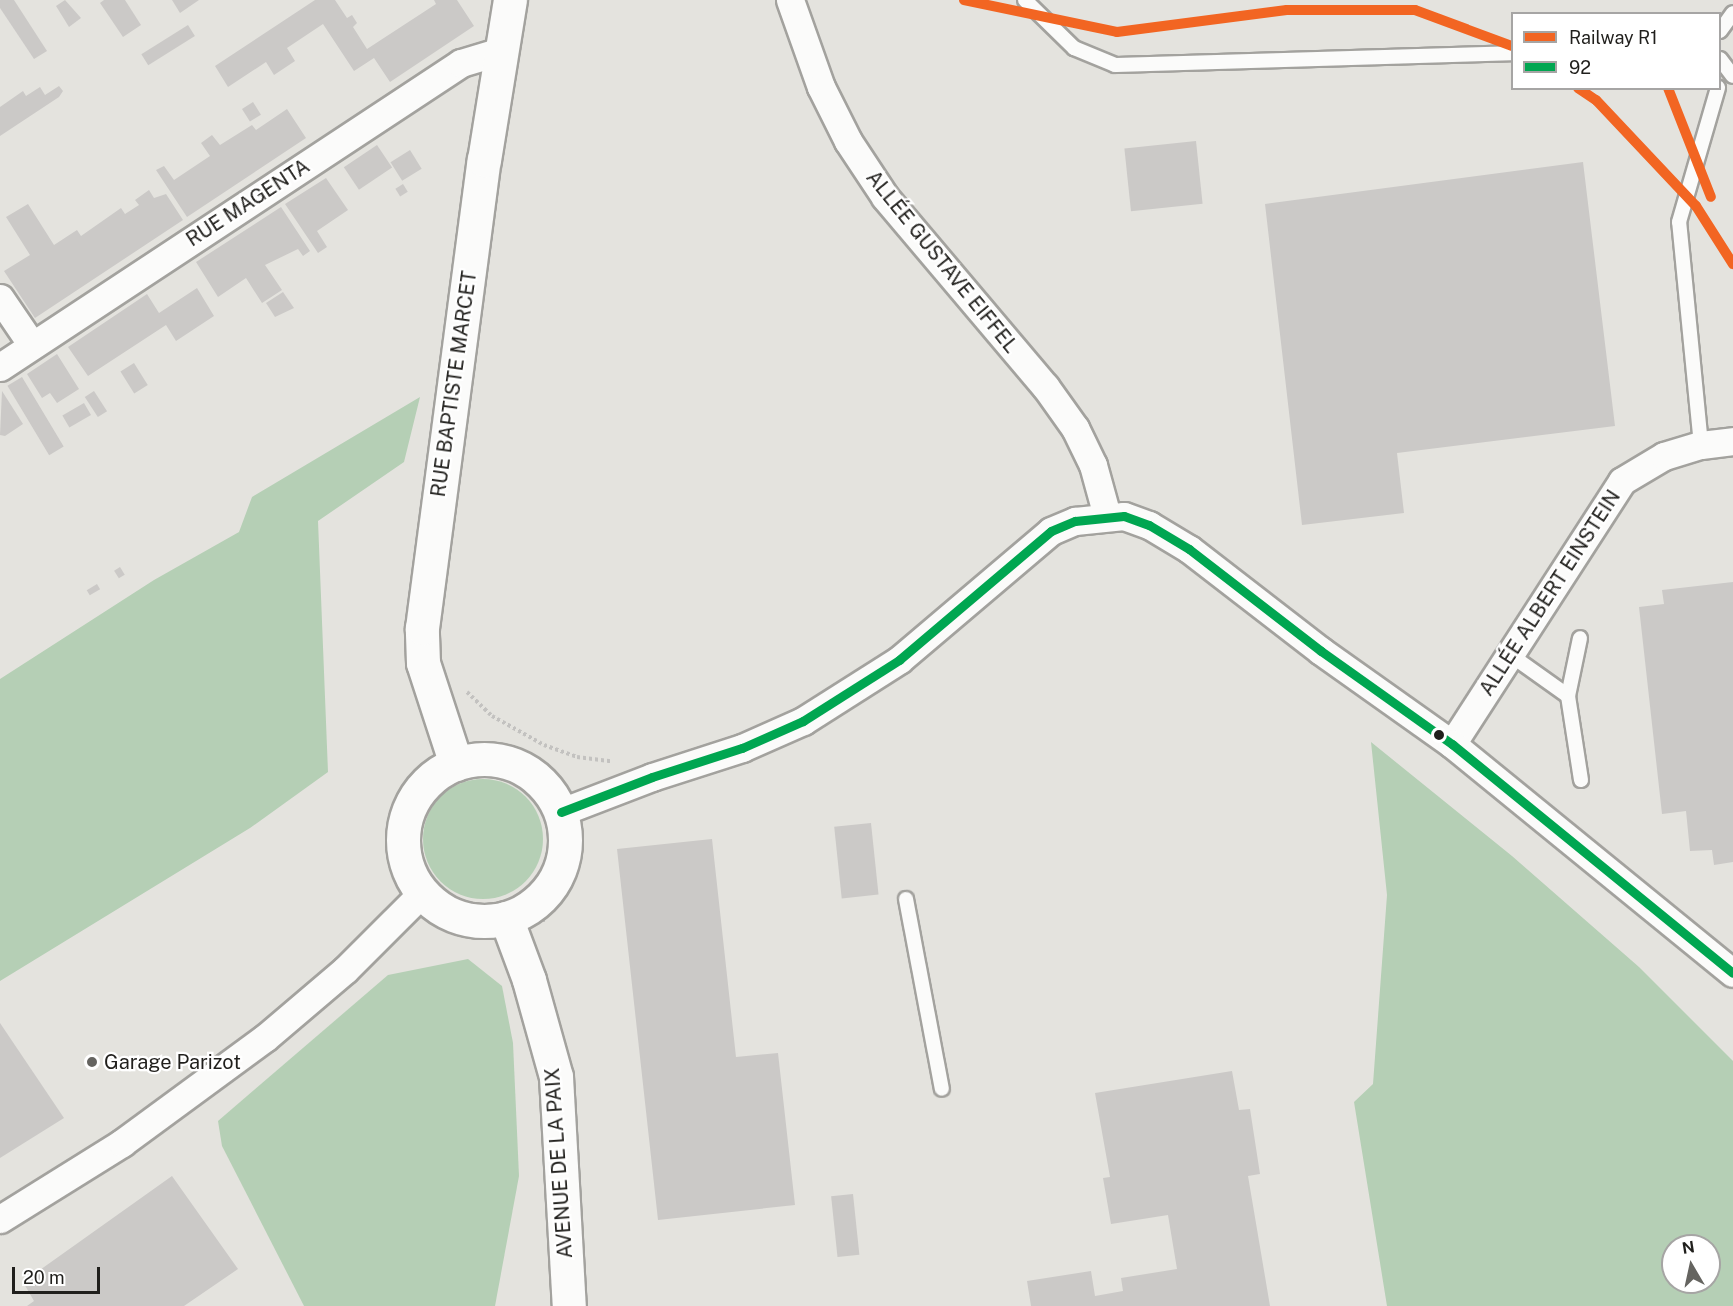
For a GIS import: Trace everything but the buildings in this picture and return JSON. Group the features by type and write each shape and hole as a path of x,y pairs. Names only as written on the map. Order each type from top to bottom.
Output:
{"street":[{"name":"RUE BAPTISTE MARCET","path":"456,764 420,646 501,51 510,0"},
{"name":"ALLÉE GUSTAVE EIFFEL","path":"790,0 821,87 848,141 885,197 1045,386 1075,428 1093,465 1107,516"},
{"name":"RUE MAGENTA","path":"0,367 461,63 501,51"},
{"path":"0,298 32,345"},
{"name":"ALLÉE ALBERT EINSTEIN","path":"1452,744 1512,656 1622,480 1664,456 1701,445 1733,441"},
{"path":"561,813 651,777 742,748 803,721 899,660 1051,531 1075,521 1124,516 1149,525 1189,549 1321,651 1452,744 1733,974"},
{"path":"477,759 519,766 537,778 561,813 565,846 556,878 543,896 506,918 460,918 423,893 409,871 403,846 406,819 422,789 434,776 456,764 477,759"},
{"path":"0,1219 122,1143 256,1045 345,970 423,893"},
{"name":"AVENUE DE LA PAIX","path":"506,918 529,980 556,1077 569,1306"}],"lane":[{"path":"1025,0 1074,48 1115,65 1511,53"},
{"path":"1721,28 1733,13"},
{"path":"1701,445 1679,222 1717,90"},
{"path":"1580,638 1568,696 1581,780"},
{"path":"1512,656 1568,696"},
{"path":"906,899 942,1089"}],"path":[{"path":"464,686 492,716 544,746 577,757 621,759"}],"green space":[{"path":"420,397 404,462 318,521 328,772 250,828 0,981 0,679 154,580 239,532 252,497"},
{"path":"1371,742 1512,856 1639,967 1733,1061 1733,1306 1387,1306 1354,1102 1373,1084 1387,895"},
{"path":"483,779 506,784 525,797 538,816 543,839 538,862 525,881 506,894 483,899 460,894 441,881 428,862 423,839 428,816 441,797 460,784"},
{"path":"468,959 502,986 513,1043 519,1176 495,1306 304,1306 222,1146 218,1121 388,975"}],"rail line":[{"name":"R1","path":"964,0 1117,32 1287,10 1415,10 1511,46"},
{"name":"R1","path":"1581,90 1596,100 1696,206 1733,264"},
{"name":"R1","path":"1669,90 1711,197"}],"transit line":[{"name":"92","path":"561,812 652,777 742,748 803,721 899,660 1051,531 1075,521 1124,516 1149,525 1189,549 1321,651 1452,744 1733,973"}],"place":[{"name":"Garage Parizot","path":"92,1062"}]}
